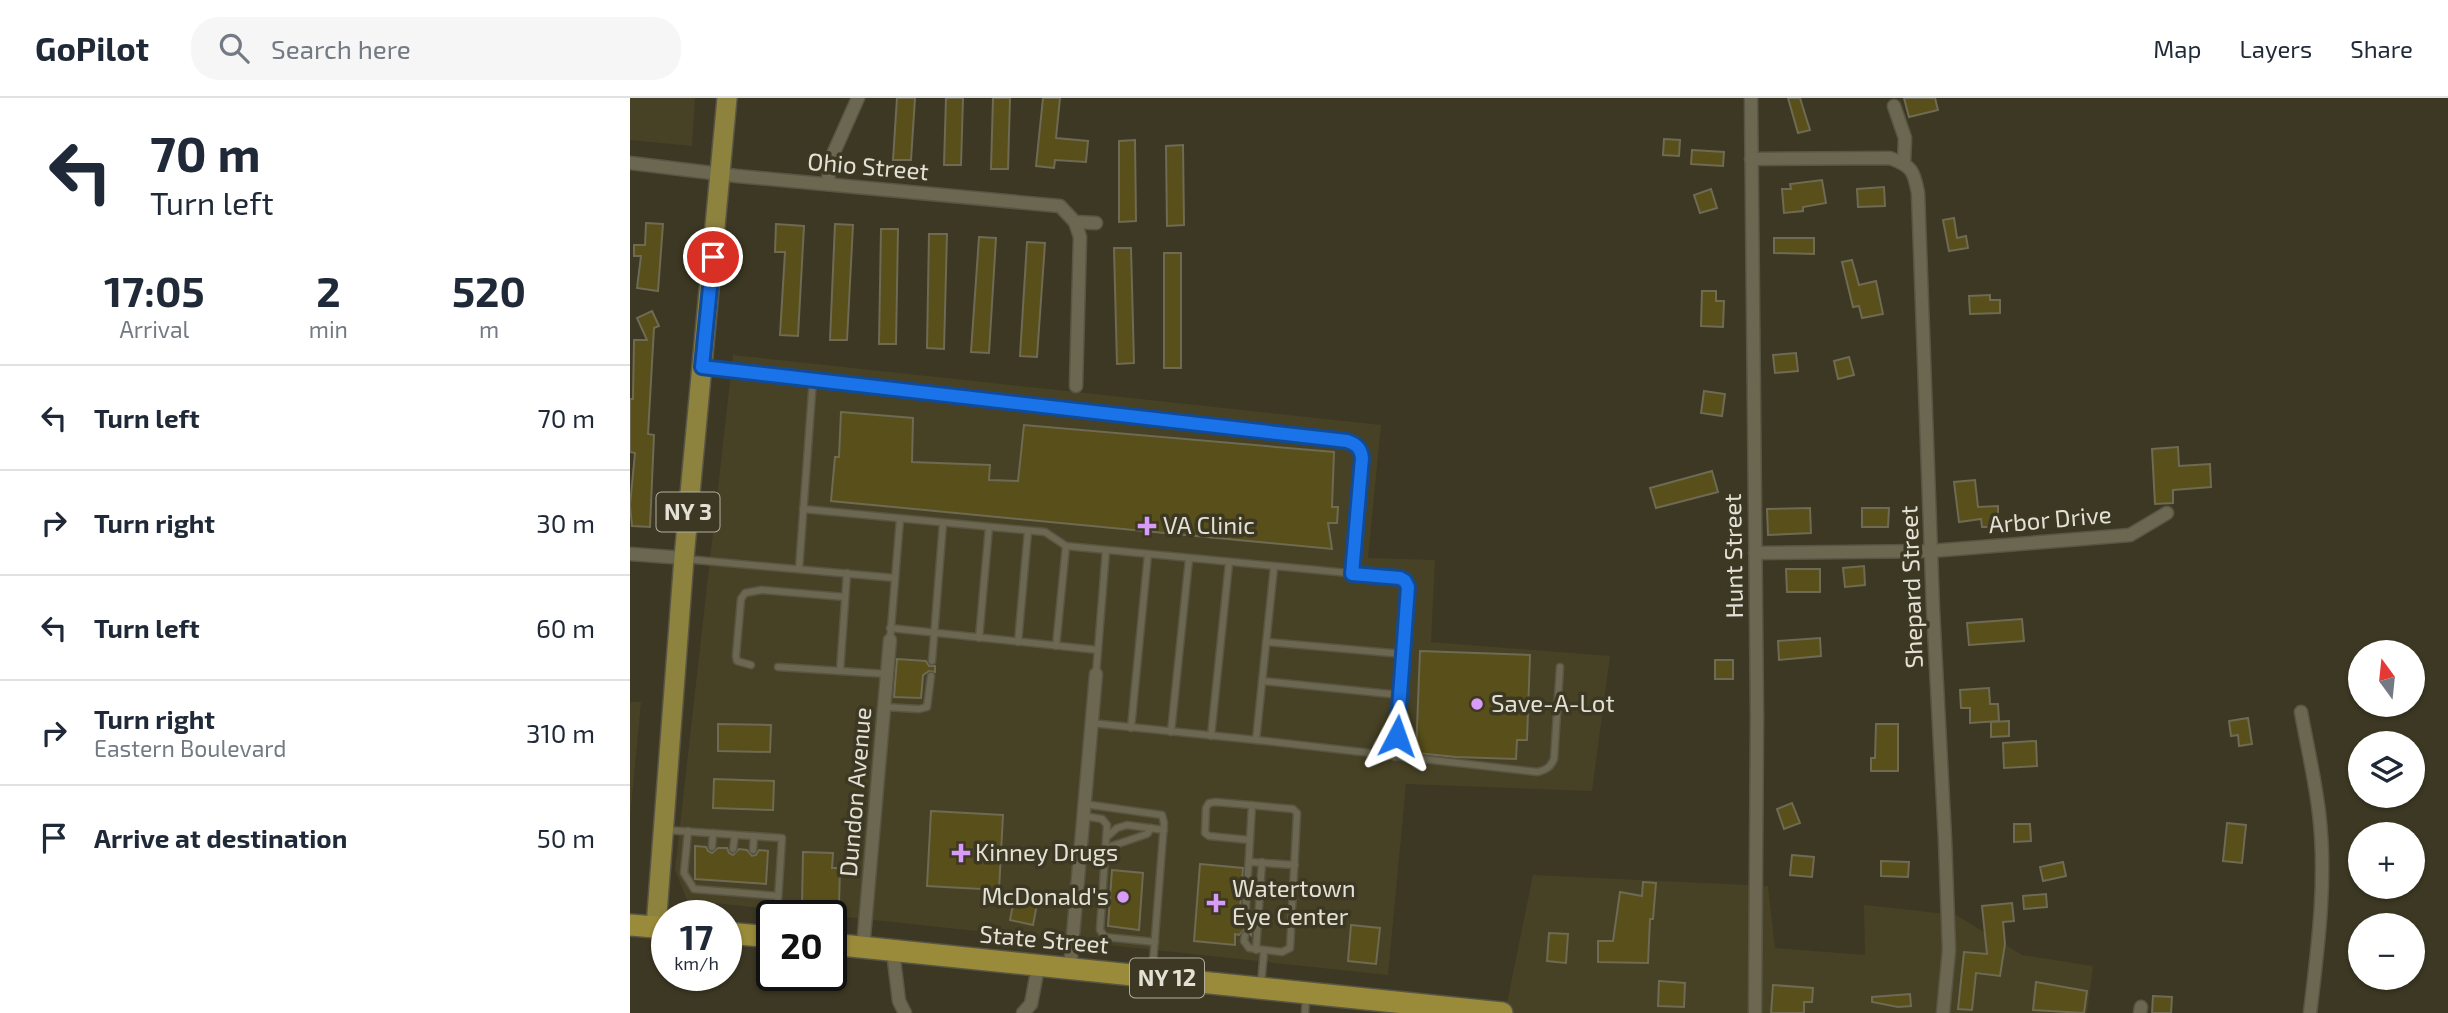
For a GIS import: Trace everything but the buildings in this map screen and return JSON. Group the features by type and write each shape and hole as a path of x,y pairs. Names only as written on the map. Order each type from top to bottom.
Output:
{"highway":[{"name":"NY 3","path":"630,925 651,927"},
{"name":"State Street","path":"847,946 1260,988 1305,1003 1502,1013"}],"main road":[{"name":"NY 3","path":"662,900 663,830 684,558 727,98"}],"street":[{"path":"828,184 830,162 858,98"},
{"name":"Hunt Street","path":"1751,98 1757,952 1755,1013"},
{"path":"1751,159 1890,158 1904,163 1905,138 1894,106"},
{"name":"Ohio Street","path":"630,163 1060,206 1075,222 1096,223"},
{"name":"Shepard Street","path":"1904,163 1915,175 1918,193 1948,923 1944,1013"},
{"path":"1075,222 1080,237 1076,386"},
{"name":"Arbor Drive","path":"1755,554 1931,551 2130,535 2166,513"},
{"path":"630,554 684,558"},
{"name":"Dundon Avenue","path":"863,948 890,634"},
{"path":"1070,969 1096,674"},
{"path":"2301,712 2319,813 2322,864 2319,942 2310,1013"},
{"path":"893,952 899,1001 905,1013"},
{"path":"1023,1013 1031,1004 1038,967"}],"lane":[{"path":"702,367 1347,441 1355,444 1361,451 1362,458 1352,574"},
{"path":"799,569 813,379"},
{"path":"803,509 1045,532 1066,546 1400,578 1408,587 1395,757"},
{"path":"900,519 890,634 934,633 1098,650"},
{"path":"932,662 943,523"},
{"path":"979,638 989,527"},
{"path":"1018,642 1028,531"},
{"path":"1056,646 1066,546"},
{"path":"1096,674 1105,550"},
{"path":"1131,728 1148,554"},
{"path":"684,558 895,578"},
{"path":"1171,732 1189,559"},
{"path":"1211,736 1229,563"},
{"path":"1256,740 1274,567"},
{"path":"841,671 847,573"},
{"path":"751,665 737,661 736,656 741,599 745,593 761,590 845,597"},
{"path":"1266,642 1403,654"},
{"path":"778,667 887,674"},
{"path":"1091,723 1537,772 1545,771 1554,759 1560,667"},
{"path":"884,707 919,709 927,706 931,676"},
{"path":"1262,681 1400,695"},
{"path":"1245,935 1246,946 1282,952 1290,948 1297,813 1293,809 1209,803 1204,828 1209,836 1250,840"},
{"path":"1245,923 1252,805"},
{"path":"1084,810 1160,813 1164,818 1152,977"},
{"path":"1084,810 1102,819 1107,825 1101,935 1155,942"},
{"path":"1108,836 1117,828 1127,825 1164,830"},
{"path":"1107,848 1147,834 1151,828"},
{"path":"663,830 782,838 778,900"},
{"path":"688,831 684,873 694,889 778,896"},
{"path":"712,847 713,833"},
{"path":"733,849 735,835"},
{"path":"753,850 754,836"},
{"path":"1250,862 1295,864"},
{"path":"1260,988 1262,862"},
{"path":"708,890 709,880"},
{"path":"729,892 731,882"},
{"path":"749,894 751,883"}],"shaded area":[{"path":"630,98 695,98 692,146 630,140"},
{"path":"733,355 1381,425 1368,558 1435,560 1431,642 1610,656 1592,791 1406,784 1388,975 847,917 847,900 756,900 756,907 742,906 742,900 687,900 675,870"},
{"path":"630,702 641,702 630,818"},
{"path":"1533,875 1768,886 1775,948 1865,955 1864,905 1956,915 2022,955 2093,966 2087,1013 1505,1013"}],"place":[{"name":"VA Clinic","path":"1147,526"},
{"name":"Save-A-Lot","path":"1477,704"},
{"name":"Kinney Drugs","path":"961,853"},
{"name":"McDonald's","path":"1123,897"},
{"name":"Watertown Eye Center","path":"1216,903"}],"route":[{"path":"713,257 702,367 1355,444 1361,451 1362,458 1352,574 1400,578 1408,587 1397,736"}]}
